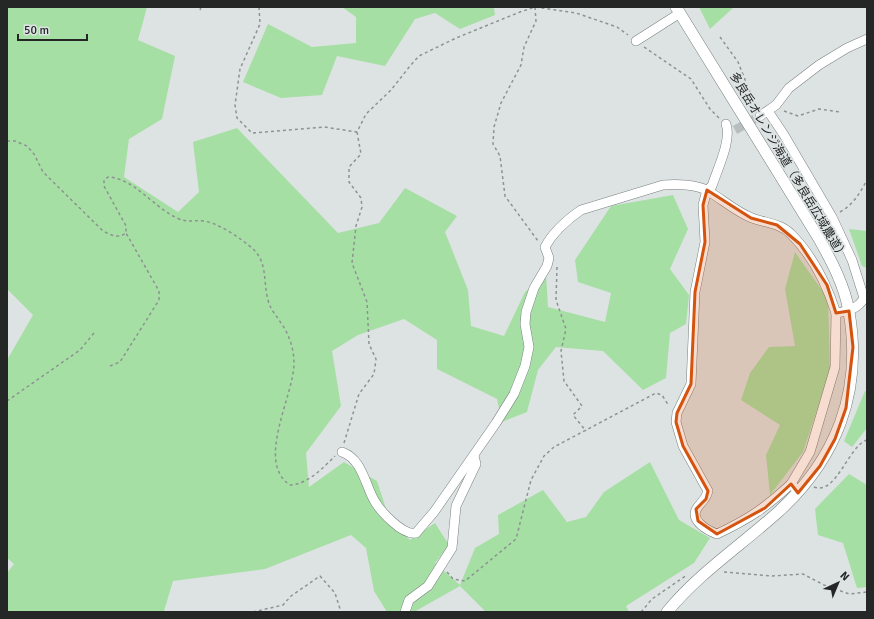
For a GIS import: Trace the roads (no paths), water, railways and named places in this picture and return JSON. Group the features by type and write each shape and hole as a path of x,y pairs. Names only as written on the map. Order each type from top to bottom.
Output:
{"street":[{"path":"636,41 678,10"},
{"name":"多良岳オレンジ海道（多良岳広域農道）","path":"667,612 678,598 795,489 806,484 820,466 835,439 846,408 854,347 849,311 836,270 818,237 678,10"},
{"path":"836,313 849,311 860,306 864,298 852,260 832,217 784,135 764,114 776,105 789,88 814,68 848,48 867,39"},
{"path":"342,452 353,459 360,469 374,500 384,513 405,532 411,534 420,529 474,456 514,394 522,373 529,347 525,324 526,312 534,288 550,258 545,247 549,239 581,210 663,185 676,183 707,190 715,198 751,218 777,225 790,232 800,244 827,285 836,313 835,367 810,452 795,489 747,520 717,534 707,530 698,521 695,514 696,509 706,499 708,491 683,446 676,422 676,413 691,384 695,292 705,242 703,205 707,190 712,186 726,145 730,128"},
{"path":"405,612 409,600 428,586 452,548 456,506 476,464 474,456"}],"tunnel":[{"path":"735,130 760,116"}]}
